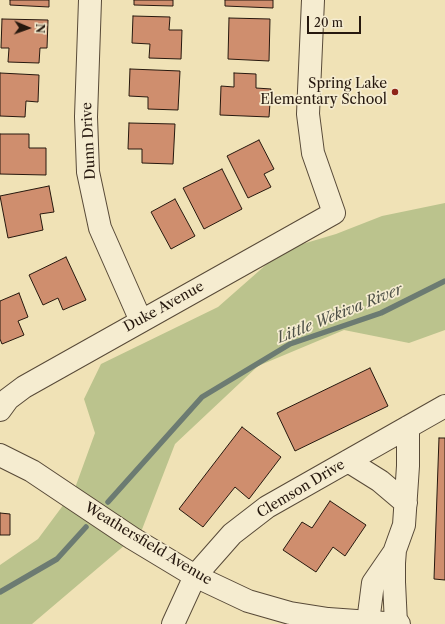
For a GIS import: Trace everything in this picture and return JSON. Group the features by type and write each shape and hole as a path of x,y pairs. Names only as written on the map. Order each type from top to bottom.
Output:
{"street":[{"name":"Dunn Drive","path":"90,0 86,117 88,172 100,228 140,320"},
{"name":"Duke Avenue","path":"0,410 8,399 24,387 140,320 334,212 313,153 308,114 313,0"},
{"name":"Clemson Drive","path":"172,624 195,576 232,534 267,506 445,406"},
{"path":"386,624 394,582 395,550 404,525 408,426"},
{"name":"Weathersfield Avenue","path":"0,455 32,471 132,538 195,576 248,601 290,613 328,619 386,624"},
{"path":"348,461 380,481 406,503"}],"green space":[{"path":"445,203 445,330 409,343 344,330 258,366 175,444 141,532 75,488 95,433 84,399 101,364 218,307 276,256 289,248 336,234 382,216"},
{"path":"64,504 125,545 32,624 0,624 0,565 38,539"}],"building":[{"path":"10,0 49,0 49,7 10,5"},
{"path":"134,0 173,0 173,6 134,5"},
{"path":"225,0 273,0 273,8 225,6"},
{"path":"133,16 170,17 169,30 182,30 181,59 149,58 150,44 132,43"},
{"path":"229,18 270,19 269,61 228,59"},
{"path":"2,19 48,20 47,48 40,48 39,63 8,62 9,48 1,48"},
{"path":"130,69 180,71 178,110 148,109 148,97 129,96"},
{"path":"0,73 39,75 38,102 26,101 25,117 0,116"},
{"path":"234,73 256,74 256,88 271,89 269,117 220,115 221,86 234,87"},
{"path":"129,123 175,124 173,164 142,163 142,149 128,149"},
{"path":"0,134 29,134 29,148 46,148 46,175 0,174"},
{"path":"259,140 274,169 264,174 271,187 248,198 227,156"},
{"path":"222,169 242,209 204,229 183,188"},
{"path":"49,186 54,212 40,214 43,230 8,238 0,196"},
{"path":"175,199 195,236 171,249 151,212"},
{"path":"66,257 86,300 63,310 58,298 43,305 29,275"},
{"path":"19,293 28,317 18,321 24,335 2,344 0,339 0,301"},
{"path":"370,368 388,406 295,451 277,413"},
{"path":"242,427 281,457 249,499 235,487 203,527 179,509"},
{"path":"439,438 445,438 445,580 434,579"},
{"path":"330,501 366,525 345,556 333,547 316,572 283,550 302,522 312,528"},
{"path":"0,513 10,514 10,535 0,535"}],"waterway":[{"name":"Little Wekiva River","path":"108,502 202,397 290,344 381,313 445,281"},
{"name":"Little Wekiva River","path":"0,592 57,559 86,527"}],"place":[{"name":"Spring Lake Elementary School","path":"395,92"}]}
